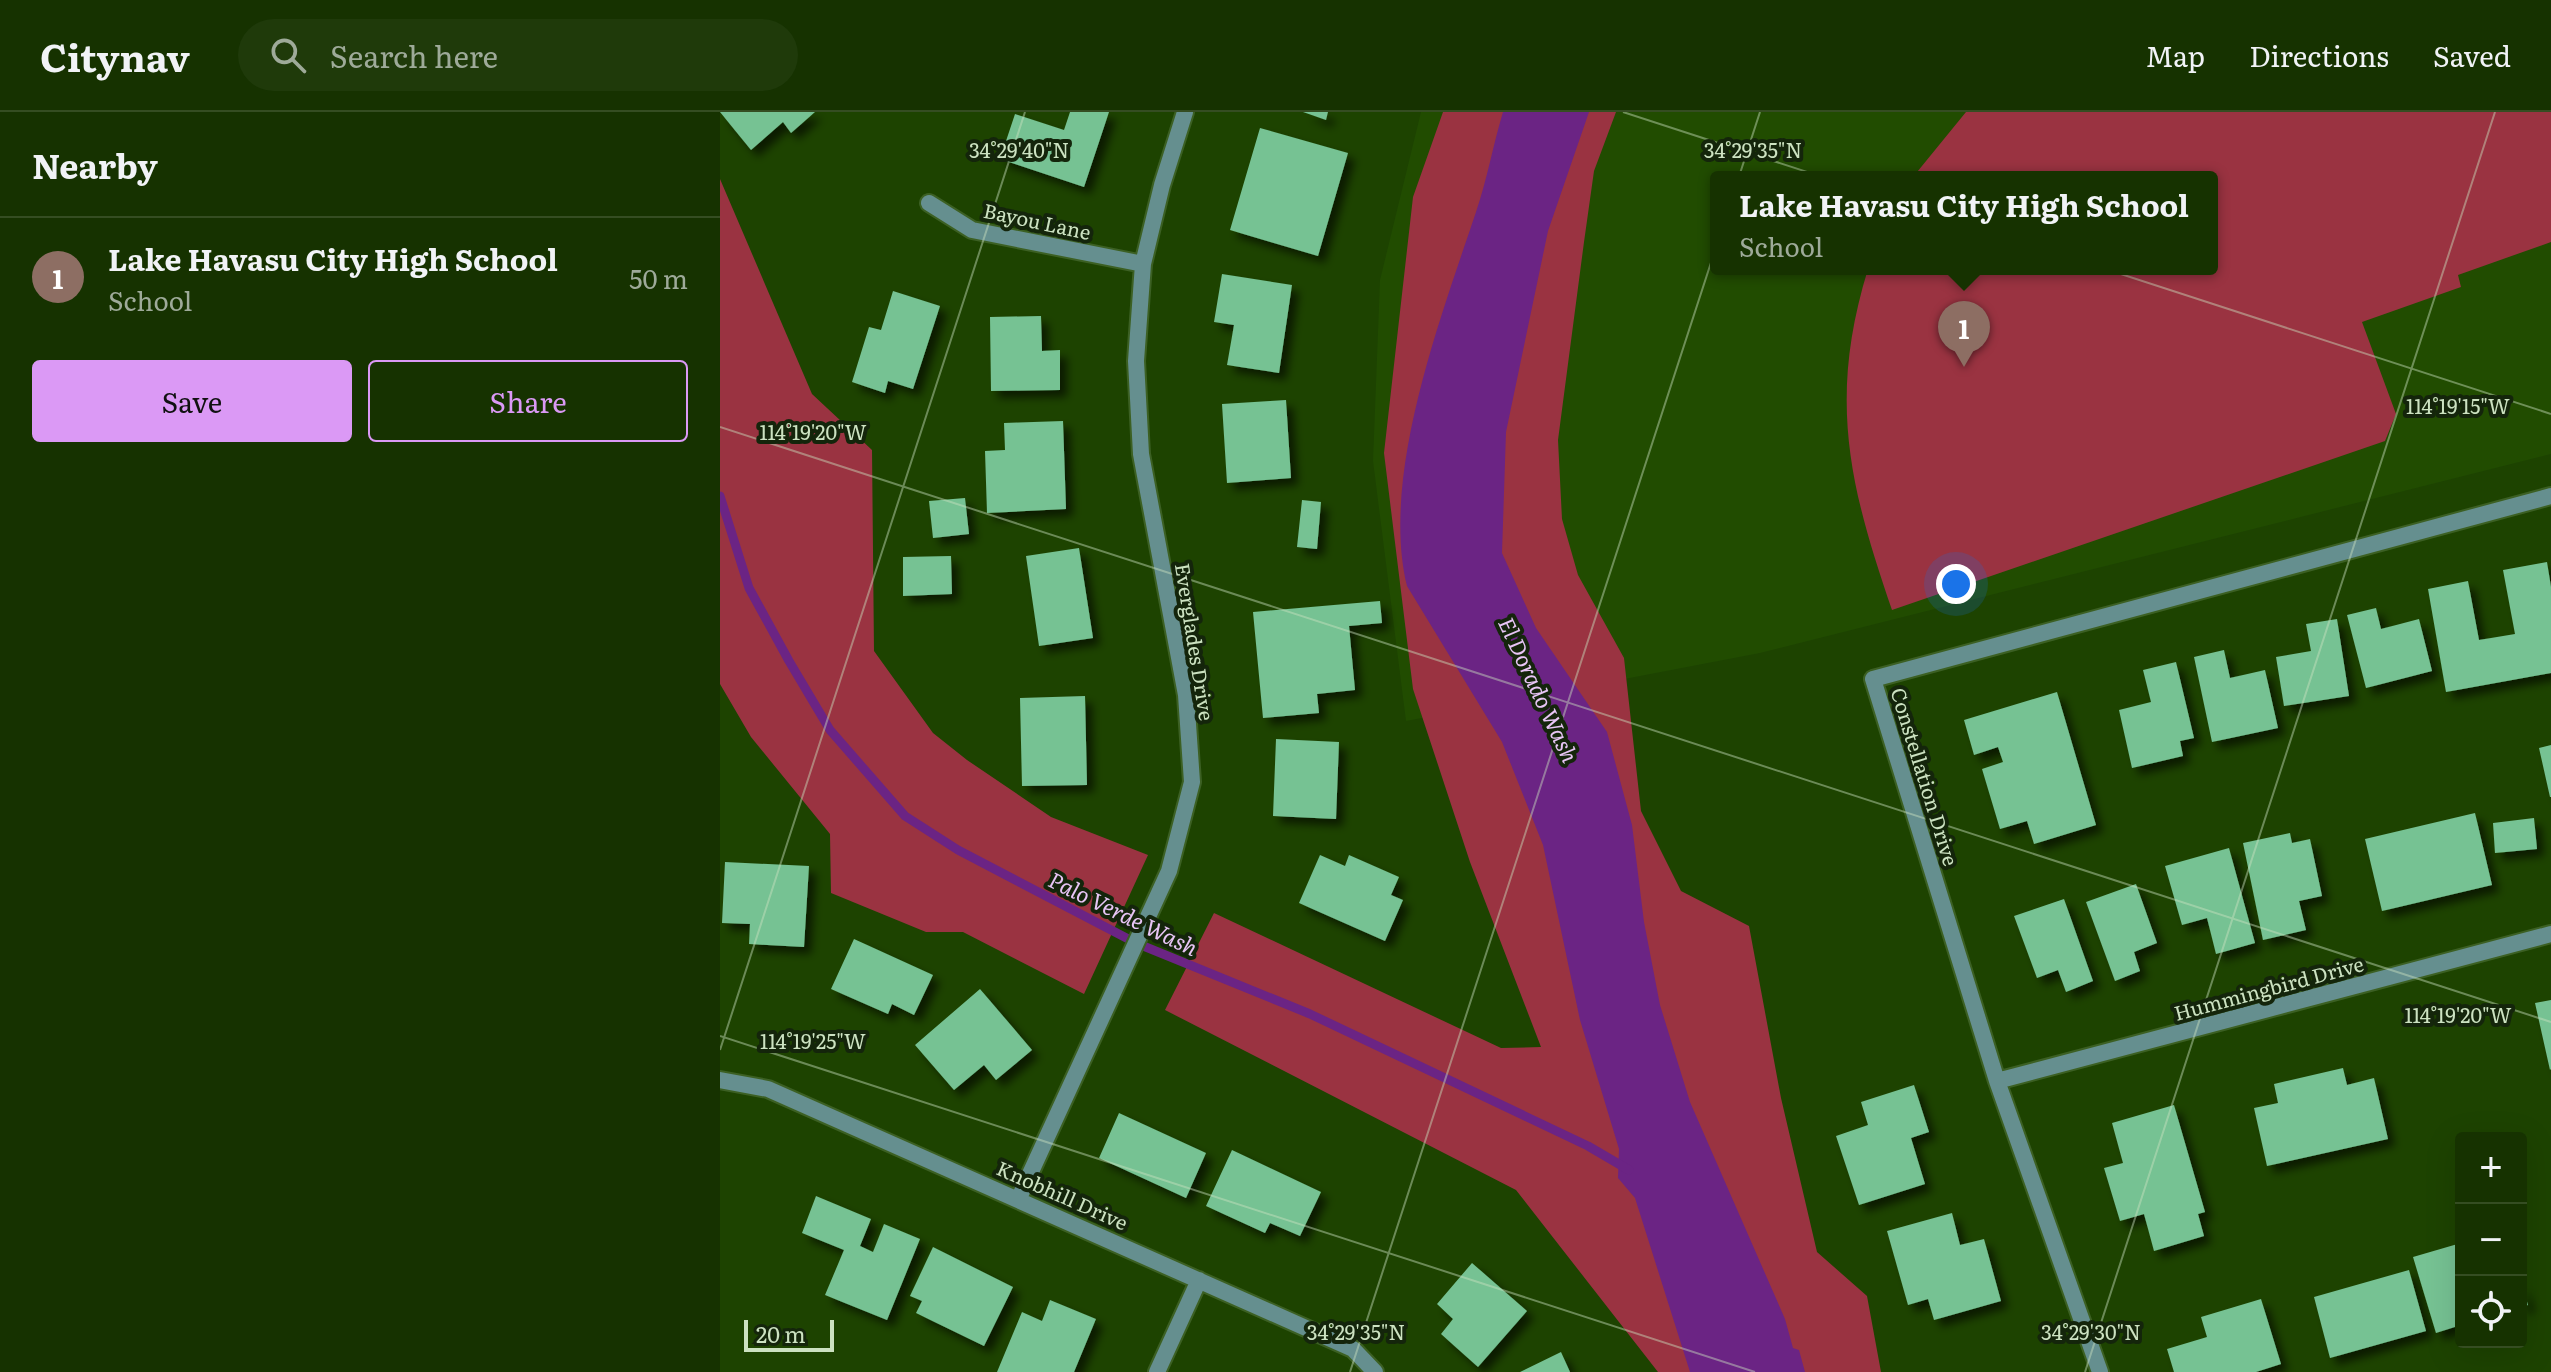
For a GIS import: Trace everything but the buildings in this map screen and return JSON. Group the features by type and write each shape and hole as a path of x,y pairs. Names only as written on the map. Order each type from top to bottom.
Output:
{"street":[{"name":"Everglades Drive","path":"1019,1198 1169,871 1192,782 1186,695 1141,454 1136,361 1143,264 1162,185 1185,112"},
{"name":"Bayou Lane","path":"929,203 972,230 1143,264"},
{"name":"Constellation Drive","path":"2100,1372 1997,1081 1873,679 2551,496"},
{"name":"Hummingbird Drive","path":"1997,1081 2551,934"},
{"name":"Knobhill Drive","path":"720,1080 768,1089 1019,1198 1353,1349 1375,1372"},
{"path":"1157,1372 1199,1280"}],"shaded area":[{"path":"1421,112 2551,112 2551,454 1760,653 1406,721 1373,461 1380,280"},
{"path":"1443,112 1616,112 1594,171 1584,242 1558,440 1562,519 1578,575 1624,658 1641,811 1681,891 1749,926 1781,1098 1817,1252 1867,1296 1881,1372 1658,1372 1516,1190 1165,1010 1214,913 1501,1048 1541,1047 1470,862 1413,689 1384,453 1413,197"},
{"path":"1966,112 2551,112 2551,242 2458,275 2461,287 2362,322 2396,414 2385,441 1892,610 1864,522 1849,441 1849,360 1866,275 2218,275 2218,171 1918,171"},
{"path":"720,179 812,394 872,450 874,651 933,733 967,760 1051,817 1148,855 1084,994 963,932 926,932 831,893 830,834 751,737 720,684"}],"water":[{"name":"El Dorado Wash","path":"1503,112 1589,112 1548,231 1506,432 1502,553 1536,628 1607,732 1632,825 1644,922 1660,1005 1690,1102 1785,1319 1793,1348 1799,1350 1805,1372 1690,1372 1635,1198 1618,1178 1619,1149 1580,1020 1543,845 1502,742 1407,586 1401,543 1401,496 1418,397 1480,200"}],"waterway":[{"name":"Palo Verde Wash","path":"720,496 749,588 789,661 830,730 905,816 958,850 1136,943 1310,1014 1588,1146 1629,1170"}],"place":[{"name":"Lake Havasu City High School","path":"1964,367"}]}
